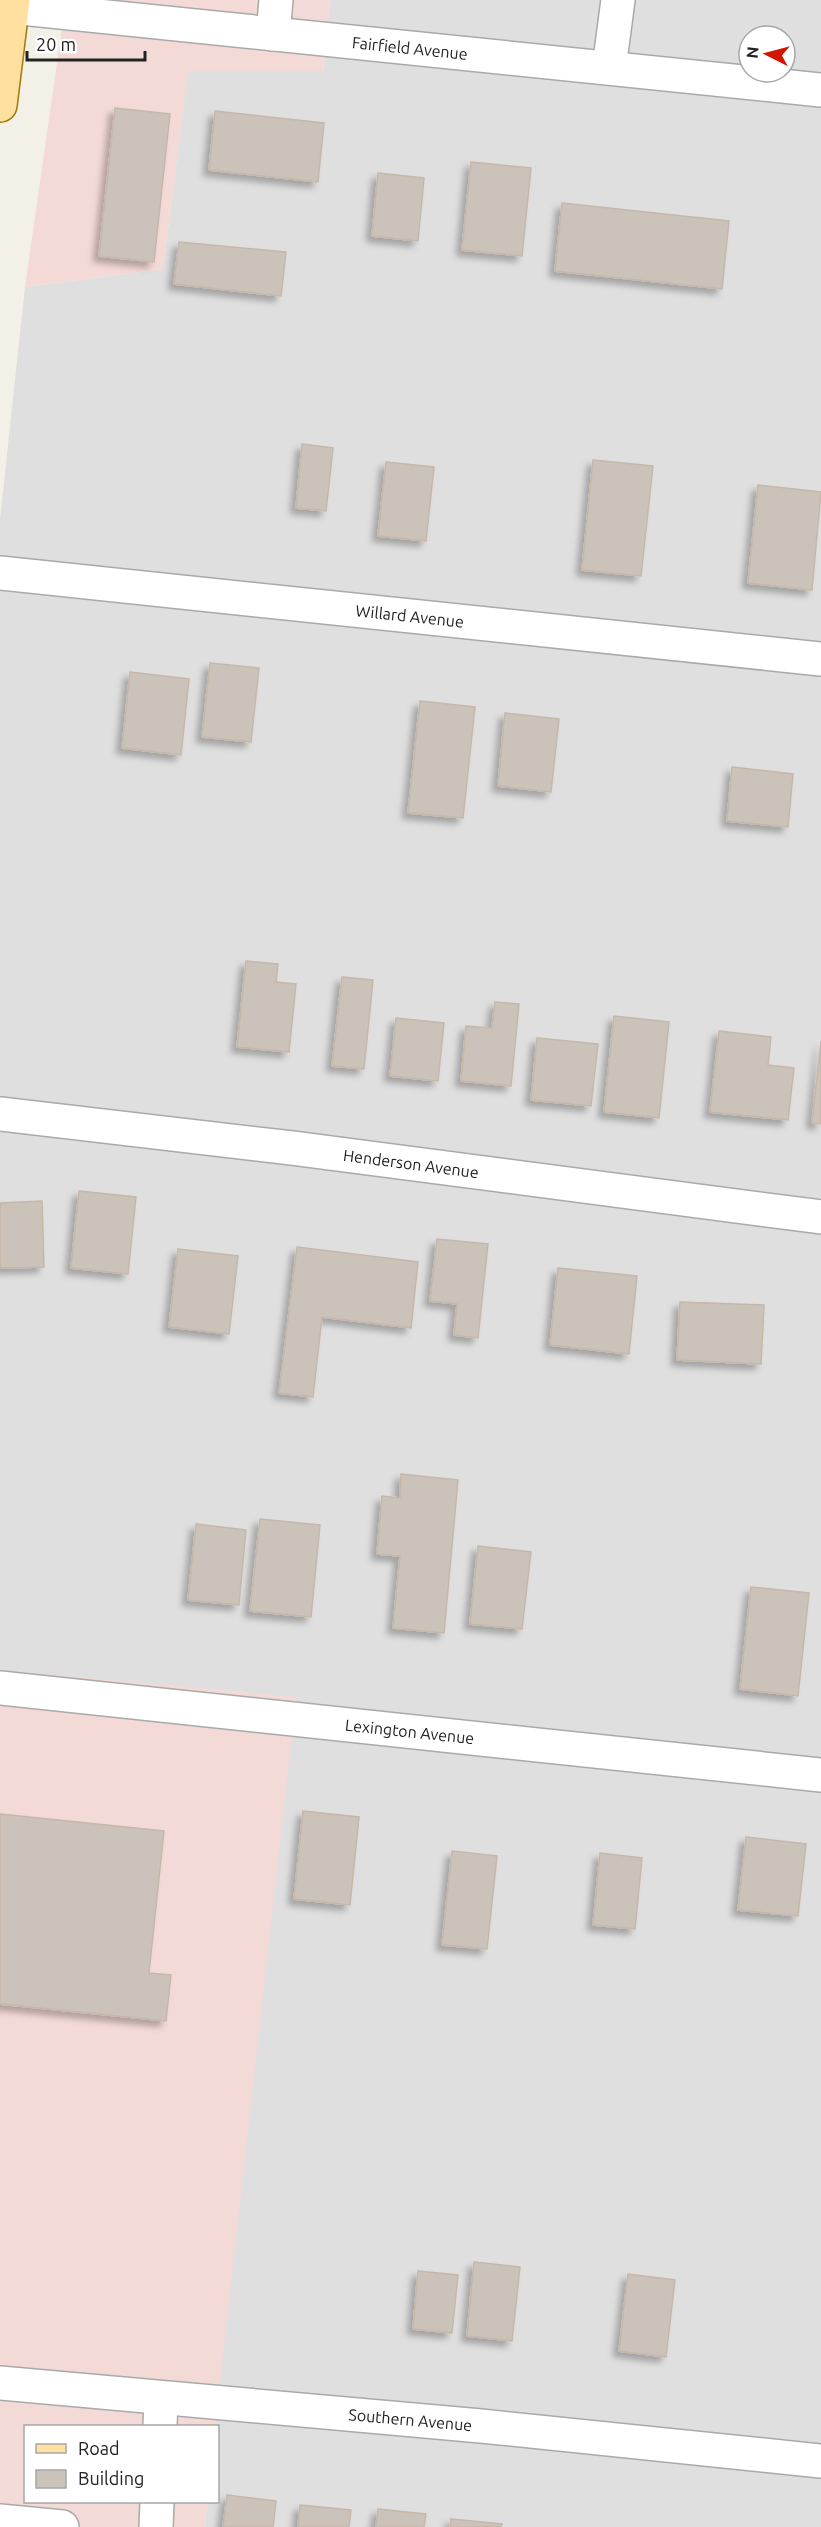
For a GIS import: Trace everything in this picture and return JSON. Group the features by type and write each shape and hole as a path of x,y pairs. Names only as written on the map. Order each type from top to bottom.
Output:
{"main road":[{"path":"0,105 9,5"}],"street":[{"path":"273,34 276,0"},
{"path":"609,68 618,0"},
{"name":"Fairfield Avenue","path":"9,5 821,90"},
{"name":"Willard Avenue","path":"0,573 821,659"},
{"name":"Henderson Avenue","path":"0,1114 292,1148 821,1217"},
{"name":"Lexington Avenue","path":"0,1688 821,1775"},
{"name":"Southern Avenue","path":"0,2383 160,2412 481,2426 821,2462"},
{"path":"156,2527 157,2503"},
{"path":"0,2521 62,2527"}],"shaded area":[{"path":"66,0 330,0 323,71 188,71 163,269 25,287"},
{"path":"330,0 821,0 821,2527 205,2527 207,2503 219,2503 219,2425 215,2425 0,1670 0,519 25,287 163,269 188,70 323,71"},
{"path":"0,1670 296,1697 215,2425 24,2425 24,2503 207,2503 205,2527 0,2527"}],"building":[{"path":"115,108 170,114 154,262 99,256"},
{"path":"215,111 324,123 318,182 209,170"},
{"path":"471,162 531,168 522,256 462,250"},
{"path":"378,173 424,178 418,241 372,236"},
{"path":"562,203 729,221 722,289 555,271"},
{"path":"179,242 286,252 281,296 174,284"},
{"path":"302,444 333,448 326,511 296,508"},
{"path":"593,460 653,466 641,576 582,570"},
{"path":"386,462 434,467 426,541 378,536"},
{"path":"758,485 821,492 812,590 748,583"},
{"path":"210,663 259,668 251,742 202,737"},
{"path":"130,672 189,679 181,755 122,748"},
{"path":"420,701 475,707 463,818 408,813"},
{"path":"505,713 559,719 551,792 498,786"},
{"path":"732,767 793,774 788,827 727,821"},
{"path":"246,961 278,964 276,982 296,984 289,1052 237,1047"},
{"path":"342,977 373,980 364,1069 332,1066"},
{"path":"495,1002 519,1004 511,1086 461,1081 466,1026 492,1028"},
{"path":"614,1016 669,1022 659,1118 604,1112"},
{"path":"396,1018 444,1023 438,1081 390,1076"},
{"path":"719,1031 771,1037 768,1065 794,1068 788,1120 710,1112"},
{"path":"537,1038 598,1044 591,1106 531,1100"},
{"path":"821,1041 821,1124 812,1123"},
{"path":"79,1191 136,1197 128,1274 71,1268"},
{"path":"42,1201 44,1267 0,1268 0,1203"},
{"path":"437,1239 488,1244 478,1338 454,1335 457,1304 430,1301"},
{"path":"297,1247 418,1262 411,1328 322,1317 313,1397 279,1393"},
{"path":"178,1249 238,1256 229,1334 169,1327"},
{"path":"558,1268 637,1276 629,1354 550,1345"},
{"path":"680,1302 764,1305 761,1364 677,1360"},
{"path":"401,1474 458,1480 444,1633 393,1628 400,1556 377,1554 382,1496 400,1498"},
{"path":"260,1519 320,1525 311,1617 250,1611"},
{"path":"196,1524 246,1530 239,1605 188,1600"},
{"path":"478,1546 531,1552 522,1629 470,1624"},
{"path":"751,1587 809,1593 798,1696 740,1689"},
{"path":"303,1811 359,1817 350,1905 294,1899"},
{"path":"0,1814 164,1831 149,1973 171,1975 166,2021 0,2004"},
{"path":"746,1837 806,1844 798,1916 738,1910"},
{"path":"452,1851 497,1856 487,1949 442,1945"},
{"path":"600,1853 642,1858 635,1929 593,1925"},
{"path":"474,2262 520,2267 512,2341 467,2336"},
{"path":"418,2271 458,2275 452,2333 413,2329"},
{"path":"628,2274 675,2280 666,2357 619,2351"},
{"path":"227,2495 276,2501 273,2527 223,2527"},
{"path":"300,2505 351,2510 349,2527 298,2527"},
{"path":"378,2509 426,2514 424,2527 376,2527"},
{"path":"451,2519 502,2524 501,2527 450,2527"}]}
